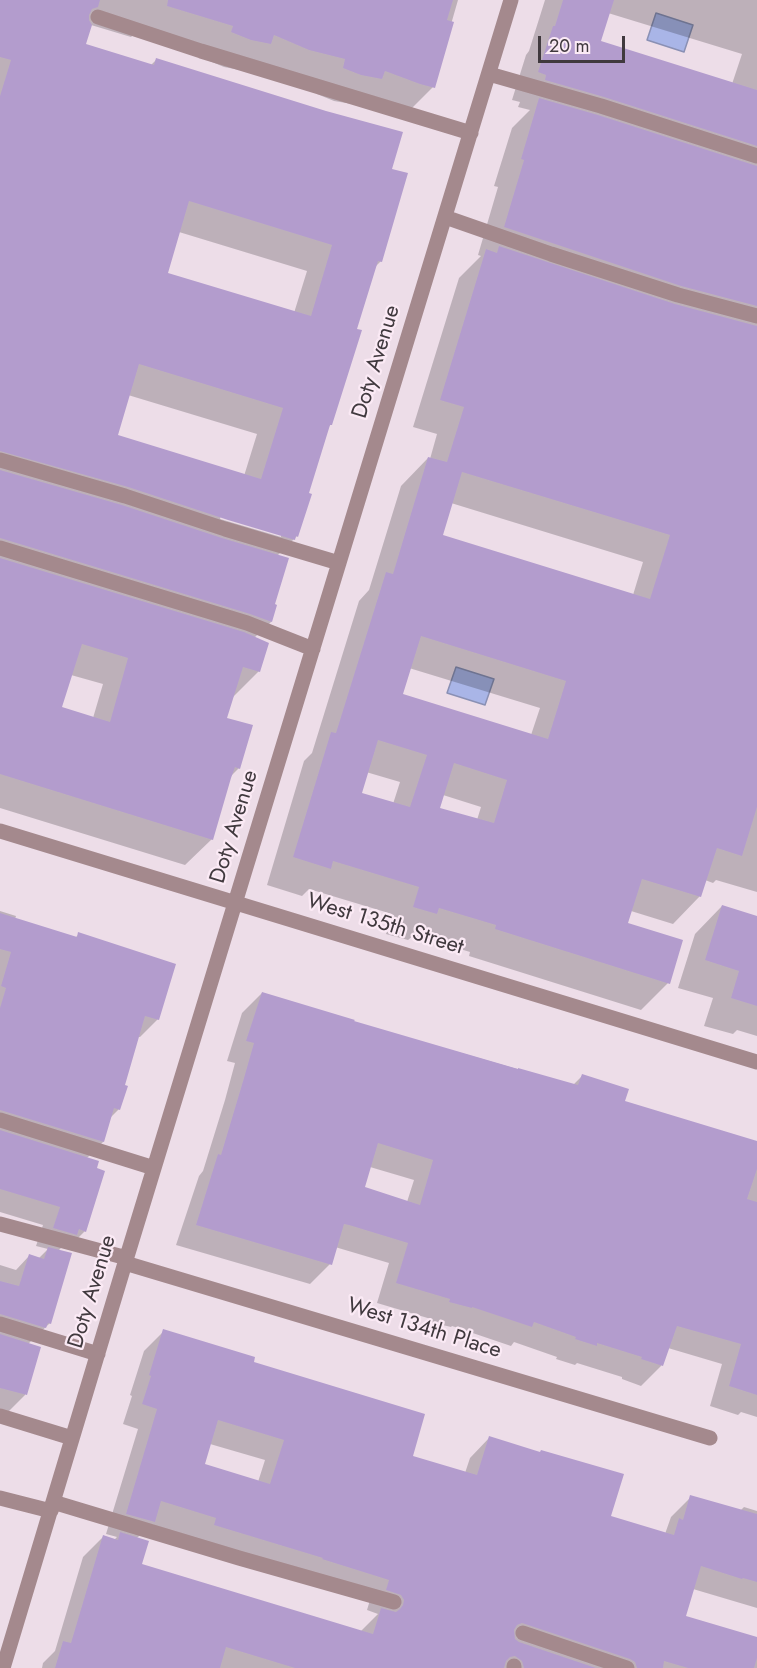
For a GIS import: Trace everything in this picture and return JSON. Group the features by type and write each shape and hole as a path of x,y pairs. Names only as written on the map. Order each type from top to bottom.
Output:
{"street":[{"name":"Doty Avenue","path":"3,1668 511,0"},
{"path":"98,17 471,133"},
{"path":"489,74 601,106 757,156"},
{"path":"445,217 678,295 757,316"},
{"path":"0,460 125,495 225,529 339,563"},
{"path":"0,548 247,623 313,649"},
{"name":"West 135th Street","path":"0,831 757,1062"},
{"path":"0,1120 154,1168"},
{"name":"West 134th Place","path":"0,1224 126,1260 710,1438"},
{"path":"0,1324 98,1354"},
{"path":"0,1416 72,1438"},
{"path":"0,1498 52,1507 394,1602"},
{"path":"523,1633 627,1668"}],"water":[{"path":"656,13 693,25 684,52 647,40"},
{"path":"456,667 494,679 485,705 447,693"}],"building":[{"path":"0,0 100,0 98,7 92,9 89,15 92,25 86,44 154,65 156,58 326,111 403,132 392,169 408,173 382,262 378,261 357,329 362,330 309,493 312,494 295,540 128,487 0,451 0,96 11,60 0,57","holes":["189,201 332,245 311,316 168,273","139,364 283,408 261,479 118,435"]},
{"path":"168,0 453,0 447,20 454,22 435,88 385,71 382,79 361,75 343,68 345,59 309,50 274,35 271,44 251,40 231,32 233,26 167,6"},
{"path":"563,0 614,0 601,41 757,90 757,146 545,80 546,75 538,72"},
{"path":"539,98 757,166 757,306 681,286 504,227"},
{"path":"499,246 675,304 757,326 757,807 742,856 717,848 701,897 642,879 628,923 683,940 670,984 495,929 496,925 439,908 437,914 413,907 419,887 333,861 331,869 293,857 331,732 336,733 386,572 393,574 428,457 447,462 464,407 440,400 486,249 497,253","holes":["462,472 670,535 650,599 443,535","421,636 566,681 548,739 403,694","378,740 427,755 410,807 362,793","454,763 507,780 494,823 440,808"]},
{"path":"0,470 122,505 289,558 272,622 0,538"},
{"path":"0,558 244,632 269,643 260,672 243,667 227,718 253,725 240,769 235,767 231,778 213,840 0,774","holes":["82,644 128,658 110,722 62,707"]},
{"path":"722,905 757,916 757,1006 731,998 739,971 705,960"},
{"path":"0,913 77,937 78,932 176,964 159,1020 145,1016 125,1085 128,1086 120,1110 114,1108 104,1142 0,1110 0,1008 6,988 1,986 11,952 0,949"},
{"path":"262,992 354,1021 578,1085 582,1074 629,1089 625,1101 757,1141 757,1169 747,1199 757,1202 757,1395 729,1386 741,1344 677,1326 663,1366 597,1343 597,1346 575,1339 576,1337 534,1322 532,1327 472,1307 449,1302 450,1299 396,1283 408,1243 349,1225 344,1224 332,1265 196,1225 218,1154 221,1155 254,1043 246,1041","holes":["378,1143 433,1160 420,1205 365,1187"]},
{"path":"0,1130 99,1161 97,1168 105,1171 86,1232 79,1229 77,1235 53,1228 60,1207 0,1189"},
{"path":"48,1247 72,1253 51,1324 48,1323 46,1328 0,1314 0,1281 19,1286 29,1254 44,1259"},
{"path":"163,1329 255,1357 254,1362 425,1414 413,1456 477,1475 489,1436 624,1474 611,1516 674,1535 679,1518 683,1520 690,1495 757,1514 757,1582 701,1566 686,1616 757,1637 757,1658 754,1668 688,1668 664,1661 663,1668 637,1668 635,1662 630,1659 522,1623 514,1630 515,1639 519,1642 596,1668 524,1668 522,1661 515,1656 506,1661 504,1668 295,1668 226,1647 220,1668 55,1668 63,1641 71,1643 103,1535 118,1540 120,1532 149,1541 142,1564 373,1634 381,1608 396,1612 403,1605 404,1600 401,1595 386,1590 389,1580 214,1525 216,1518 161,1501 155,1522 126,1514 157,1409 142,1404 151,1376 149,1375","holes":["218,1420 284,1440 270,1484 205,1464"]},
{"path":"0,1334 41,1347 27,1395 0,1388"}]}
